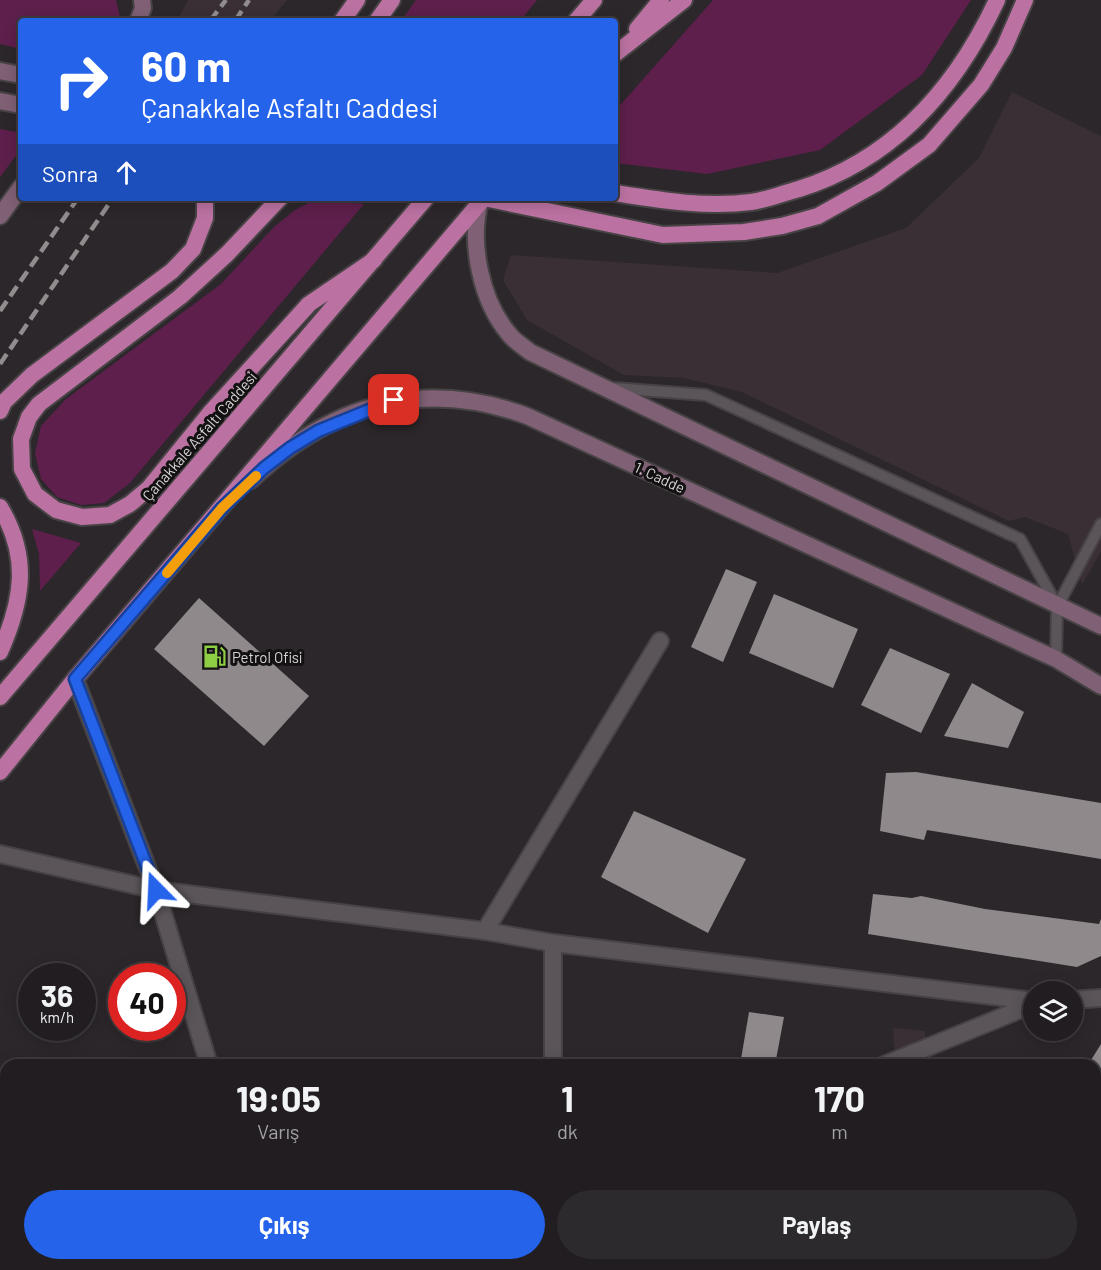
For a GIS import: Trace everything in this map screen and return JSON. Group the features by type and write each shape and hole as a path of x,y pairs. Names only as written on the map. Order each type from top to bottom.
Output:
{"highway":[{"path":"344,18 357,0"},
{"path":"379,18 392,0"},
{"path":"576,18 586,0"},
{"path":"577,18 594,0"},
{"path":"618,51 661,0"},
{"path":"618,53 684,0"},
{"path":"618,193 686,202 752,202 820,182 849,168 895,139 925,112 966,60 997,0"},
{"path":"493,201 663,235 744,232 782,226 818,216 877,183 929,145 981,85 1004,48 1025,0"},
{"path":"0,411 4,402 32,375 172,271 193,249 205,218 205,201"},
{"path":"277,201 227,254 180,297 39,404 29,417 21,439 22,469 35,494 56,510 82,517 110,515 130,504 149,488 210,413 309,304 374,260"},
{"name":"Çanakkale Asfaltı Caddesi","path":"0,697 423,201"},
{"path":"0,772 75,679 481,201"},
{"path":"0,507 13,528 20,553 21,580 16,610 0,652"}],"main road":[{"path":"139,18 144,8 142,0"},
{"path":"0,70 18,74"},
{"path":"0,101 18,104"},
{"path":"0,216 18,191"},
{"path":"482,201 476,219 476,246 489,300 510,336 530,352 1057,607 1101,626"},
{"name":"1. Cadde","path":"222,508 290,448 338,421 394,400 430,397 466,398 494,404 527,416 1056,660 1101,686"}],"street":[{"path":"485,931 660,641"},
{"path":"75,679 156,890 207,1059"},
{"path":"0,854 156,890 485,931 553,943 1023,1001"},
{"path":"553,943 553,1059"},
{"path":"1083,999 1101,998"},
{"path":"898,1059 1023,1007"}],"lane":[{"path":"599,387 706,395 1020,540 1057,607"},
{"path":"1056,660 1057,607 1101,524"}],"shaded area":[{"path":"0,0 116,0 120,18 18,18 18,48 0,44"},
{"path":"188,0 287,0 272,18 179,18"},
{"path":"416,0 537,0 522,18 403,18"},
{"path":"713,0 971,0 922,75 820,150 707,174 618,163 618,108"},
{"path":"1012,92 1101,136 1101,551 1082,585 1068,534 1025,517 1009,521 742,392 684,378 624,375 527,320 503,280 511,255 777,273 906,228 979,158"},
{"path":"0,129 18,132 18,153 0,177"},
{"path":"312,201 364,204 130,483 104,503 81,505 57,497 41,479 35,453 41,426 66,399 221,284 274,227 295,210"},
{"path":"32,529 81,543 40,591 39,554"},
{"path":"893,1028 925,1031 925,1043 895,1053"}],"building":[{"path":"726,569 757,582 723,662 691,647"},
{"path":"774,594 858,629 833,688 749,653"},
{"path":"199,598 309,696 264,746 154,649"},
{"path":"890,648 950,674 921,733 861,705"},
{"path":"972,683 1024,712 1008,748 944,736"},
{"path":"916,772 1101,803 1101,859 927,830 924,840 880,831 886,773"},
{"path":"634,811 746,859 708,933 601,877"},
{"path":"873,894 912,898 921,896 985,909 1099,924 1101,919 1101,956 1077,967 868,934"},
{"path":"749,1012 784,1017 776,1059 741,1059"},
{"path":"1101,1044 1101,1059 1092,1059"}],"railway":[{"path":"212,18 226,0"},
{"path":"237,18 249,0"},
{"path":"0,311 76,201"},
{"path":"0,364 111,201"}],"slow traffic":[{"path":"167,573 222,508 256,476"}],"place":[{"name":"Petrol Ofisi","path":"214,657"}],"route":[{"path":"156,890 75,679 222,508 264,468 290,448 318,431 362,411 394,400"}]}
